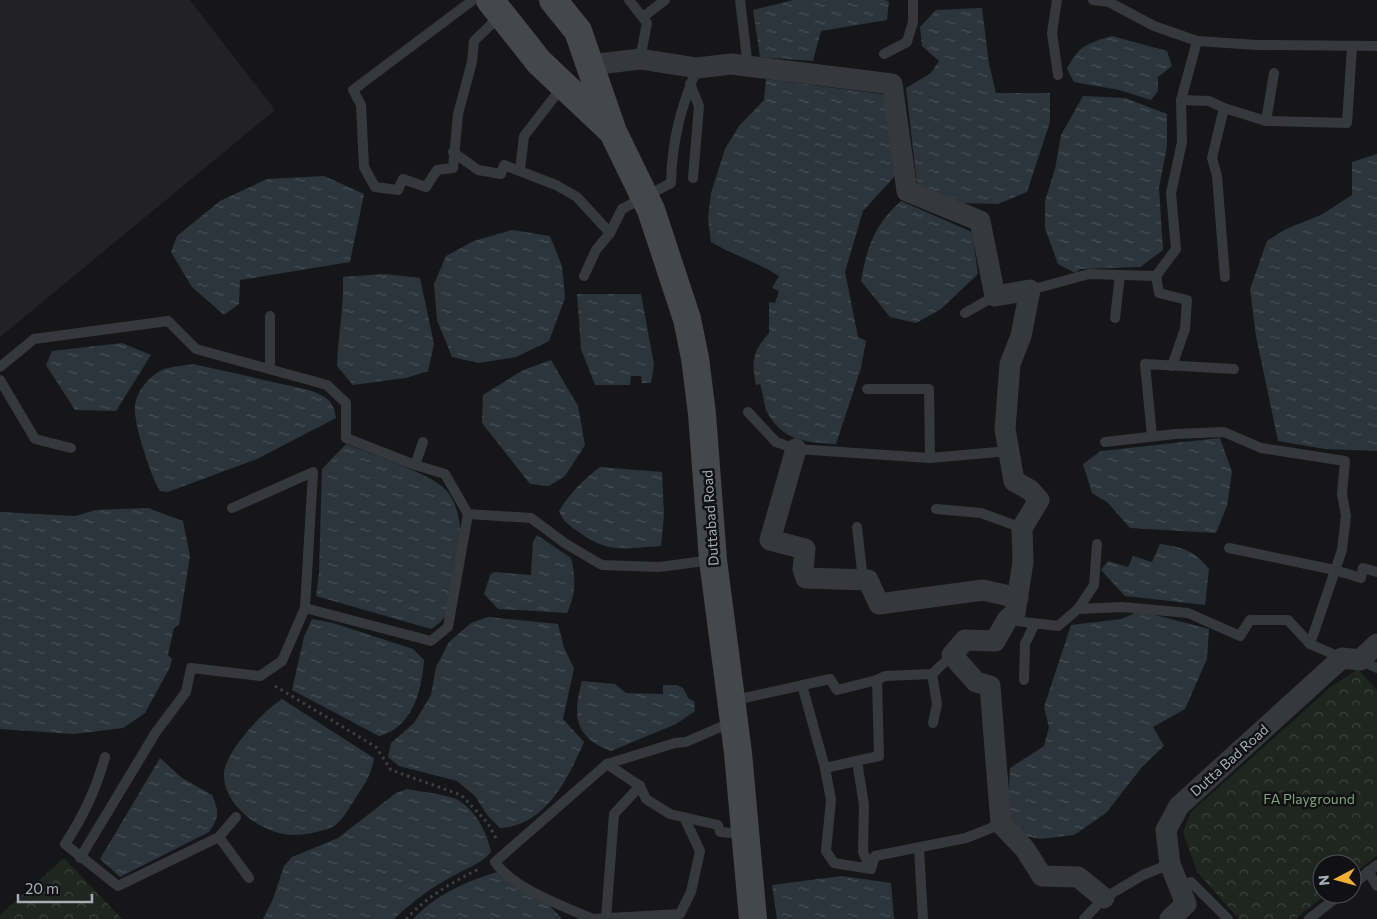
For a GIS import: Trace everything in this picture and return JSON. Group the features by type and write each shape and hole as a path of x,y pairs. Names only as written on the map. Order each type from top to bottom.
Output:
{"main road":[{"path":"553,0 578,31 613,132"},
{"path":"495,7 540,62 613,132"},
{"name":"Duttabad Road","path":"613,132 646,198 674,276 695,358 702,414 713,560 732,712 753,919"}],"street":[{"path":"590,65 640,59 694,76 731,64 892,84 907,191 980,221 995,296 1030,290 1021,336 1010,364 1005,429 1014,481 1030,490 1039,500 1022,528 1023,562 1015,613 1007,620 995,641 965,640 952,654 976,682 990,686 1001,824 1025,849 1042,876 1078,877 1104,898"},
{"path":"796,449 770,540 804,549 803,569 806,578 868,580 879,604 983,590 1018,598"},
{"name":"Dutta Bad Road","path":"1170,919 1186,904 1170,864 1166,830 1179,806 1360,662 1377,644"}],"lane":[{"path":"473,0 353,90 361,105 364,167 375,187 398,190 403,179 426,186 437,170 453,168 458,114 472,62 474,42 495,7"},
{"path":"629,0 647,23 640,59"},
{"path":"643,17 664,0"},
{"path":"740,0 748,67"},
{"path":"884,54 907,42 913,22 913,0"},
{"path":"1056,0 1052,32 1058,75"},
{"path":"1093,0 1109,2 1154,26 1196,41 1352,47 1377,46"},
{"path":"1172,366 1186,329 1186,300 1159,293 1156,276 1176,249 1171,194 1182,142 1181,100 1196,41"},
{"path":"1181,100 1209,101 1224,108 1266,121 1347,123 1352,47"},
{"path":"1266,121 1274,73"},
{"path":"692,178 699,106 694,76"},
{"path":"584,276 596,250 610,233 622,209 646,198 671,183 672,156 680,110 694,76"},
{"path":"520,170 524,136 564,85"},
{"path":"1224,108 1212,158 1217,176 1225,277"},
{"path":"453,152 478,170 501,174 504,165 520,170 577,197 610,233"},
{"path":"1030,290 1090,274 1156,276"},
{"path":"1115,318 1120,274"},
{"path":"965,313 995,296"},
{"path":"270,316 270,369"},
{"path":"0,367 34,339 168,321 196,349 327,385 346,403 346,438 415,465 445,474 468,514 448,627 431,641 305,608"},
{"path":"1152,436 1145,364 1234,369"},
{"path":"0,380 35,439 71,448"},
{"path":"867,389 929,389 930,458"},
{"path":"748,412 776,442 796,449 930,458 1009,451"},
{"path":"1105,442 1152,436 1224,432 1261,448 1345,461 1342,494 1346,516 1342,550 1310,644"},
{"path":"415,465 423,442"},
{"path":"80,858 156,732 186,692 191,668 260,676 282,661 305,608 312,472 232,508"},
{"path":"936,509 981,512 1022,528"},
{"path":"468,514 531,518 566,544 602,565 659,567 713,560"},
{"path":"857,527 862,571 868,580"},
{"path":"1007,620 1034,625 1058,626 1078,608 1094,585 1097,544"},
{"path":"1229,548 1335,570 1361,578 1363,568 1377,572"},
{"path":"1078,608 1122,607 1188,613 1240,636 1250,620 1288,620 1310,644 1360,662"},
{"path":"1024,680 1025,644 1034,625"},
{"path":"684,817 700,851 691,892 680,914 593,919 532,892 499,868 495,862 607,764 674,743 686,742 732,712 802,685 830,679 837,690 886,676 932,674 952,654"},
{"path":"932,674 937,704 933,723"},
{"path":"825,768 879,756 877,680"},
{"path":"802,685 825,768 831,800 826,852 834,863 871,869"},
{"path":"105,757 96,789 81,821 65,844 80,858 118,886 219,837 236,816"},
{"path":"857,761 864,804 863,852 871,869"},
{"path":"607,764 640,786 646,799 670,814 718,825 720,832 744,834"},
{"path":"606,918 614,814 640,786"},
{"path":"871,869 875,856 966,838 1001,824"},
{"path":"219,837 249,878"},
{"path":"919,848 924,919"},
{"path":"1084,919 1104,898 1143,875 1170,864"},
{"path":"1362,876 1377,865"},
{"path":"1368,871 1377,886"},
{"path":"1178,885 1191,882 1228,919"},
{"path":"1309,919 1328,904"},
{"path":"1322,909 1328,919"}],"path":[{"path":"274,686 376,747 390,770 461,795 487,822 501,847 495,862 449,884 418,907 406,919"}],"shaded area":[{"path":"0,0 190,0 275,110 0,337"}],"green space":[{"name":"FA Playground","path":"1358,669 1377,690 1377,856 1362,867 1362,854 1312,854 1312,904 1314,904 1295,919 1239,919 1197,872 1183,832 1191,812 1332,686"},
{"path":"64,858 122,919 0,919 0,915"}],"water":[{"path":"793,0 889,1 887,20 821,31 813,61 760,57 753,10"},
{"path":"982,8 989,64 996,93 1050,93 1050,122 1027,192 998,204 964,203 917,184 906,88 931,73 939,61 922,46 920,27 936,10"},
{"path":"1112,36 1167,51 1172,66 1158,77 1158,91 1151,100 1119,90 1074,82 1067,69 1080,50 1090,43"},
{"path":"766,79 882,94 895,119 895,176 863,211 845,272 858,337 866,341 861,368 836,444 804,441 795,438 786,434 772,420 766,410 760,384 756,385 754,363 760,345 769,333 769,302 775,303 779,291 772,288 779,276 711,242 708,219 711,193 725,149 739,126 764,100"},
{"path":"1083,96 1125,98 1167,114 1167,146 1159,188 1163,250 1140,267 1081,269 1075,273 1058,264 1045,228 1045,201 1055,169 1061,135"},
{"path":"1377,154 1377,451 1325,449 1278,441 1256,336 1250,289 1267,241 1286,229 1321,215 1352,195 1352,162"},
{"path":"324,176 364,194 350,262 240,280 239,304 224,315 192,287 171,252 177,236 220,201 267,179"},
{"path":"901,201 972,232 978,274 941,309 916,323 890,317 861,281 869,246 878,227"},
{"path":"512,230 550,236 562,266 565,298 549,341 516,357 479,363 452,357 437,320 434,284 446,256 474,241"},
{"path":"384,274 420,278 434,344 428,371 406,378 353,385 337,366 343,277"},
{"path":"577,294 641,294 654,364 651,383 642,383 641,376 631,376 630,385 595,385 581,349"},
{"path":"122,343 151,355 116,411 75,410 46,365 52,351"},
{"path":"551,360 578,406 585,445 565,476 549,486 530,484 482,423 483,395 523,370"},
{"path":"193,364 320,394 331,403 336,418 257,459 168,492 160,491 140,436 135,414 136,401 144,385 157,372"},
{"path":"1220,438 1232,472 1227,506 1216,533 1130,528 1107,502 1092,493 1083,464 1101,451"},
{"path":"346,444 428,477 446,490 452,499 457,510 460,532 458,566 450,607 443,619 431,629 316,596 319,573 322,469"},
{"path":"600,467 662,472 664,515 661,546 609,547 590,540 565,521 559,511 563,504 577,487"},
{"path":"148,508 183,521 190,556 179,625 174,628 168,655 172,659 170,667 145,713 123,728 74,734 0,729 0,512 75,516 96,510"},
{"path":"537,535 571,558 574,586 567,613 498,609 484,594 490,575 494,572 531,575 533,542"},
{"path":"1160,544 1188,551 1199,558 1209,569 1205,605 1125,596 1101,570 1108,561 1128,567 1133,556 1152,562"},
{"path":"1140,611 1209,629 1207,659 1185,709 1153,727 1164,746 1142,767 1106,813 1074,835 1040,839 1011,833 1008,801 1010,768 1044,746 1049,727 1044,707 1071,625 1121,619"},
{"path":"488,617 558,624 564,648 574,668 563,719 584,742 562,785 542,810 530,819 516,825 500,828 488,816 475,796 457,781 399,766 388,757 391,743 414,723 431,695 436,667 449,642 471,623"},
{"path":"312,619 333,623 413,649 424,660 418,696 407,717 400,725 390,732 379,736 292,690 304,637"},
{"path":"582,681 615,684 626,693 663,694 663,685 677,685 683,688 689,699 694,701 695,711 676,724 611,751 590,740 579,724 577,705"},
{"path":"282,699 374,758 367,779 347,812 337,824 328,829 294,835 270,830 258,824 237,807 225,785 224,773 226,764 238,743 265,712"},
{"path":"160,758 182,778 212,795 217,810 217,818 209,832 120,877 100,859"},
{"path":"407,789 447,796 458,800 470,810 480,823 487,837 491,852 477,863 428,891 394,919 263,919 273,899 284,866 292,857 338,838 396,793"},
{"path":"501,871 551,907 562,919 413,919 432,902 454,889"},
{"path":"842,876 891,883 894,919 777,919 772,885"}]}
